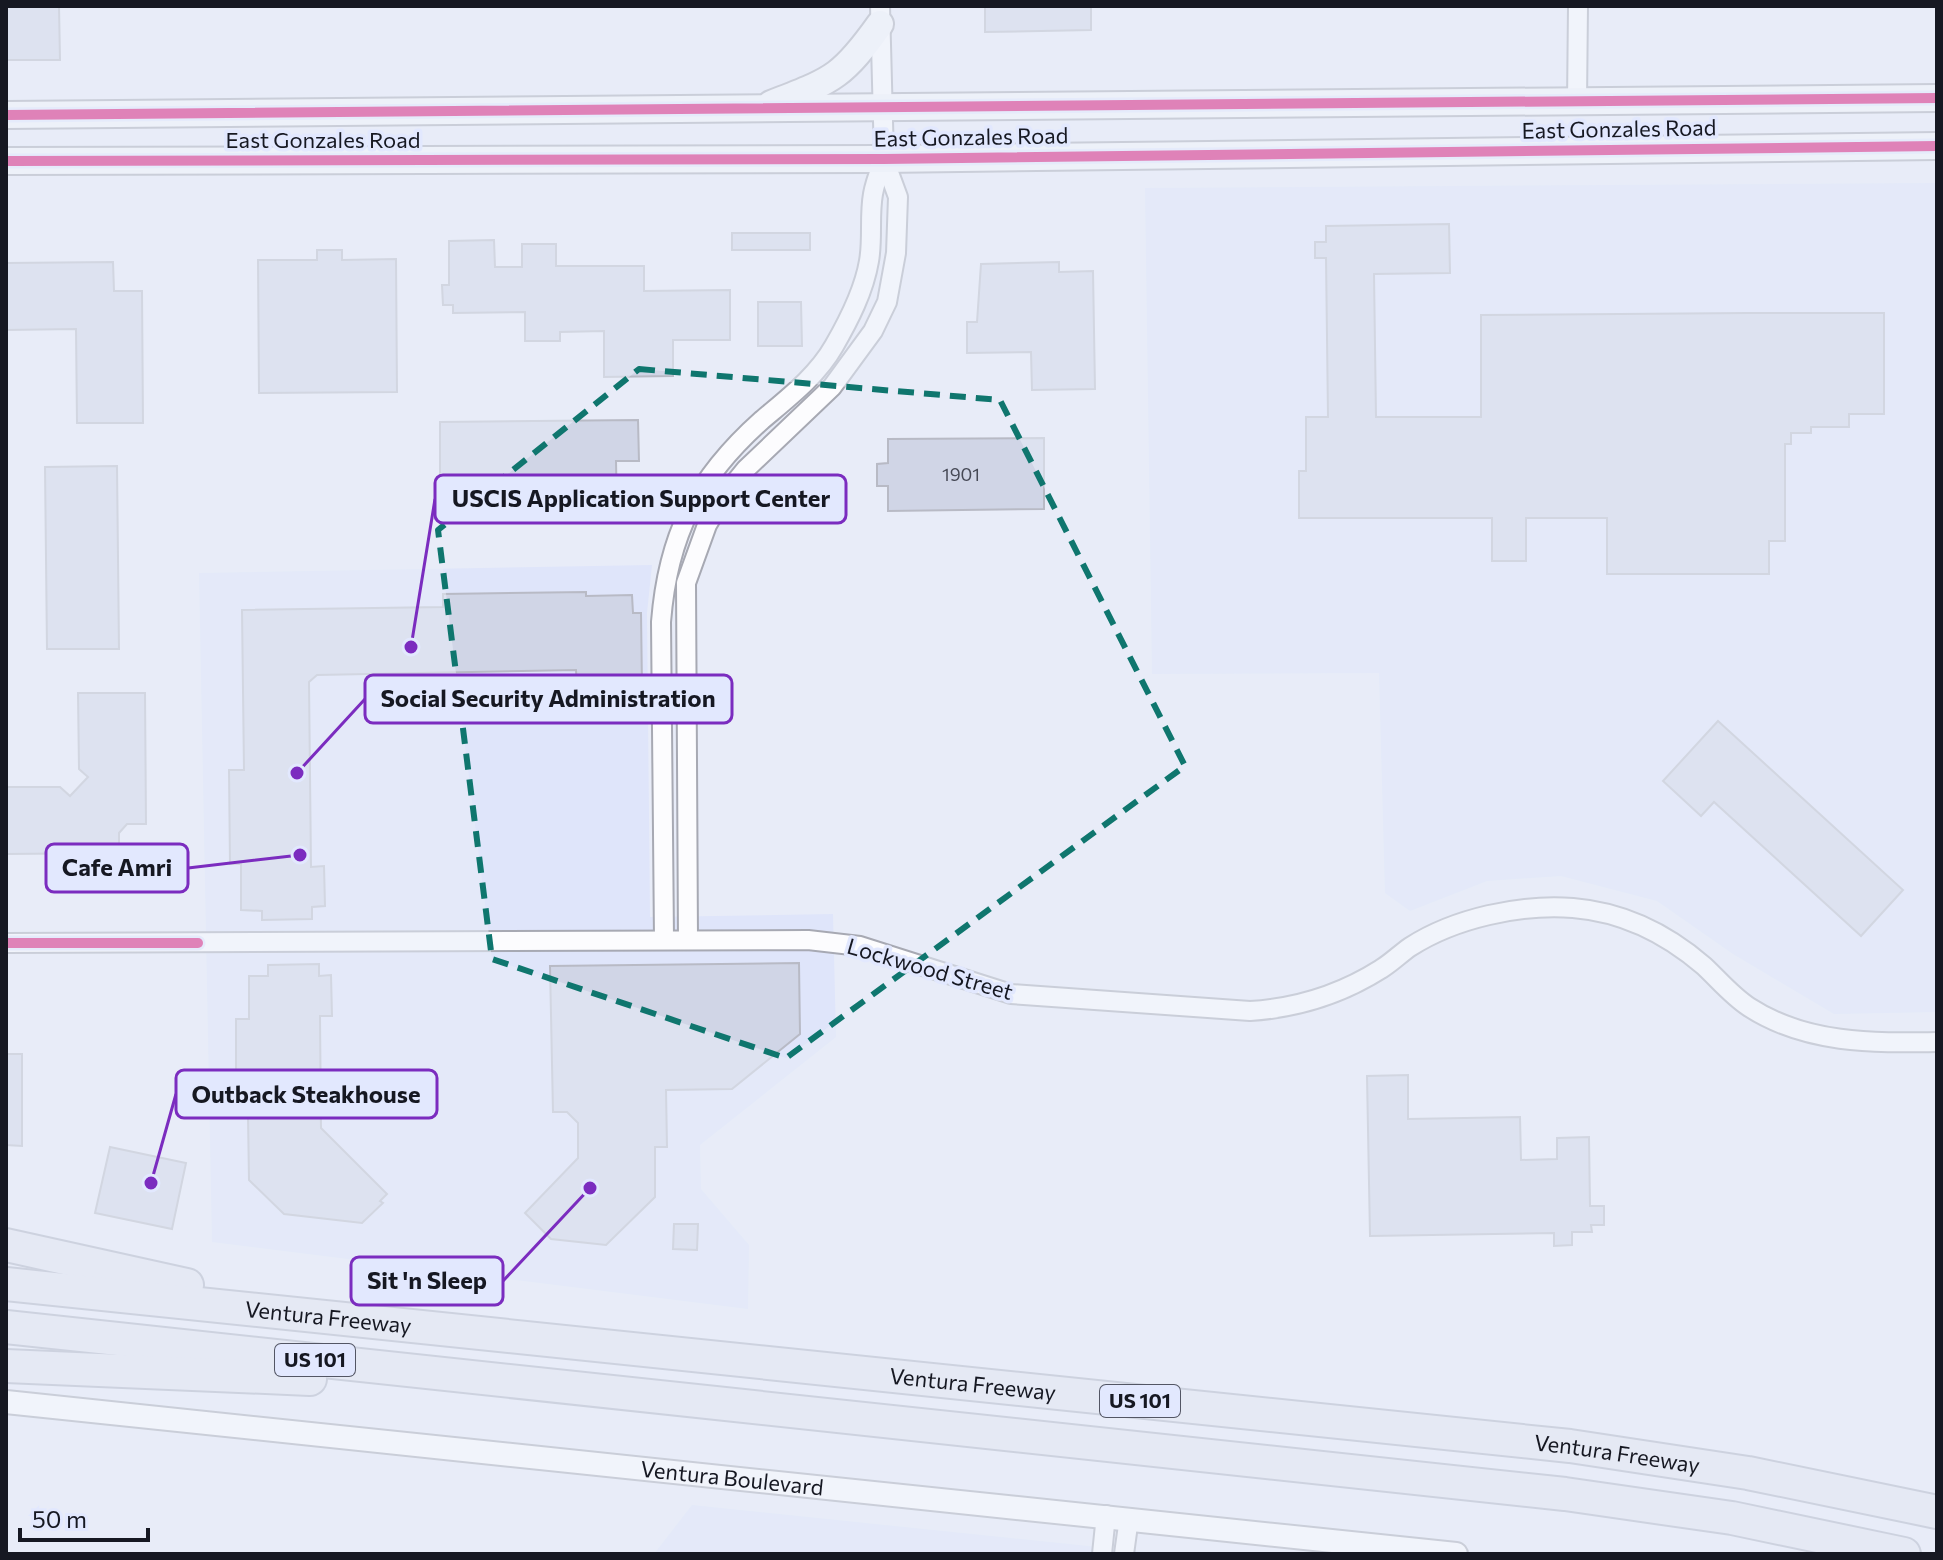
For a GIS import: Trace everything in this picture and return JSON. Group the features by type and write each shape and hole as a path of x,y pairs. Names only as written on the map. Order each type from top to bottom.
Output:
{"highway":[{"path":"6,1245 338,1318"},
{"name":"Ventura Freeway","path":"6,1284 1570,1446 1748,1473 1937,1512"},
{"name":"Ventura Freeway","path":"6,1327 1565,1494 1732,1518 1904,1554"},
{"path":"6,1346 342,1381"},
{"path":"6,1366 625,1393"}],"main road":[{"path":"757,110 839,74 854,61 880,15"},
{"name":"East Gonzales Road","path":"6,115 1937,98"},
{"name":"East Gonzales Road","path":"6,161 884,159 1937,146"}],"street":[{"path":"1577,102 1578,6"},
{"path":"688,939 686,583 707,525 724,496 746,469 832,387 873,331 887,302 896,253 898,197 884,159 880,15"},
{"path":"664,939 661,622 664,582 671,557 685,517 705,479 729,451 816,371 833,349 860,293 869,264 873,194 884,159"},
{"name":"Lockwood Street","path":"6,943 808,940 860,946 1011,994 1250,1011 1281,1009 1341,991 1382,969 1410,947 1467,922 1501,913 1571,908 1631,921 1659,934 1686,951 1750,1007 1781,1023 1850,1042 1937,1042"},
{"name":"Ventura Boulevard","path":"6,1402 1456,1554"},
{"path":"1102,1554 1106,1515"},
{"path":"1124,1554 1129,1518"}],"highlighted area":[{"path":"639,369 1000,400 1185,766 786,1058 492,959 438,530"}],"shaded area":[{"path":"1937,183 1937,1012 1834,1014 1733,954 1657,901 1561,876 1487,881 1410,911 1385,893 1379,673 1152,674 1145,188"},
{"path":"652,565 647,613 650,917 833,914 836,1037 700,1145 701,1189 749,1245 748,1309 212,1242 199,573"},
{"path":"692,1505 1165,1554 654,1554"}],"building":[{"path":"6,6 59,6 60,60 6,60"},
{"path":"985,6 1091,6 1091,30 985,32"},
{"path":"1449,224 1450,273 1374,274 1376,417 1481,417 1481,315 1747,313 1884,313 1884,414 1849,414 1849,427 1811,427 1811,433 1791,433 1791,444 1785,444 1785,541 1769,541 1769,574 1607,574 1607,518 1526,518 1526,561 1492,561 1492,518 1299,518 1299,471 1306,471 1306,417 1328,417 1326,258 1315,258 1315,242 1326,242 1326,226"},
{"path":"732,233 810,233 810,250 732,250"},
{"path":"494,240 495,267 522,267 522,244 556,244 556,266 644,266 644,291 730,290 730,340 673,340 673,376 604,377 604,331 560,332 560,341 525,341 525,312 453,313 453,305 443,305 442,285 449,285 449,241"},
{"path":"317,250 342,250 342,260 396,259 397,392 259,393 258,260 317,260"},
{"path":"113,262 114,291 142,291 143,423 77,423 76,329 6,330 6,263"},
{"path":"1059,262 1059,272 1093,271 1095,389 1032,390 1031,352 967,353 967,322 977,322 981,264"},
{"path":"758,302 801,302 802,346 758,346"},
{"path":"638,420 639,461 616,461 617,512 440,512 440,422"},
{"path":"1044,438 1044,509 888,511 888,486 877,486 877,464 888,463 888,439"},
{"path":"117,466 119,649 47,649 45,467"},
{"path":"586,592 586,596 632,595 633,613 641,613 642,687 577,688 576,670 317,675 309,682 311,867 324,866 325,906 312,907 312,919 262,920 262,911 241,910 241,864 230,864 229,770 244,770 242,610 443,607 443,594"},
{"path":"78,693 145,693 146,824 127,824 119,833 119,853 6,854 6,787 60,787 70,796 88,777 79,769"},
{"path":"1718,721 1903,890 1861,936 1714,802 1701,816 1663,781"},
{"path":"799,963 800,1034 732,1089 666,1090 667,1147 655,1147 655,1197 606,1245 551,1239 525,1213 578,1158 578,1123 567,1112 553,1112 550,966"},
{"path":"319,964 319,976 331,975 332,1016 320,1016 321,1128 387,1194 380,1201 383,1203 362,1223 284,1214 249,1180 248,1116 236,1116 236,1019 249,1019 249,976 268,976 268,965"},
{"path":"6,1054 22,1054 22,1146 6,1145"},
{"path":"1408,1075 1408,1119 1520,1117 1521,1160 1557,1159 1557,1138 1589,1137 1590,1206 1604,1206 1604,1225 1591,1225 1592,1232 1572,1232 1572,1245 1554,1246 1554,1233 1370,1236 1367,1076"},
{"path":"110,1147 186,1163 172,1229 95,1213"},
{"path":"674,1224 698,1224 697,1250 673,1249"}],"cycle path":[{"path":"6,115 1937,98"},
{"path":"6,161 884,159 1937,146"},
{"path":"6,943 198,943"}],"place":[{"name":"USCIS Application Support Center","path":"411,647"},
{"name":"Social Security Administration","path":"297,773"},
{"name":"Cafe Amri","path":"300,855"},
{"name":"Outback Steakhouse","path":"151,1183"},
{"name":"Sit 'n Sleep","path":"590,1188"}]}
